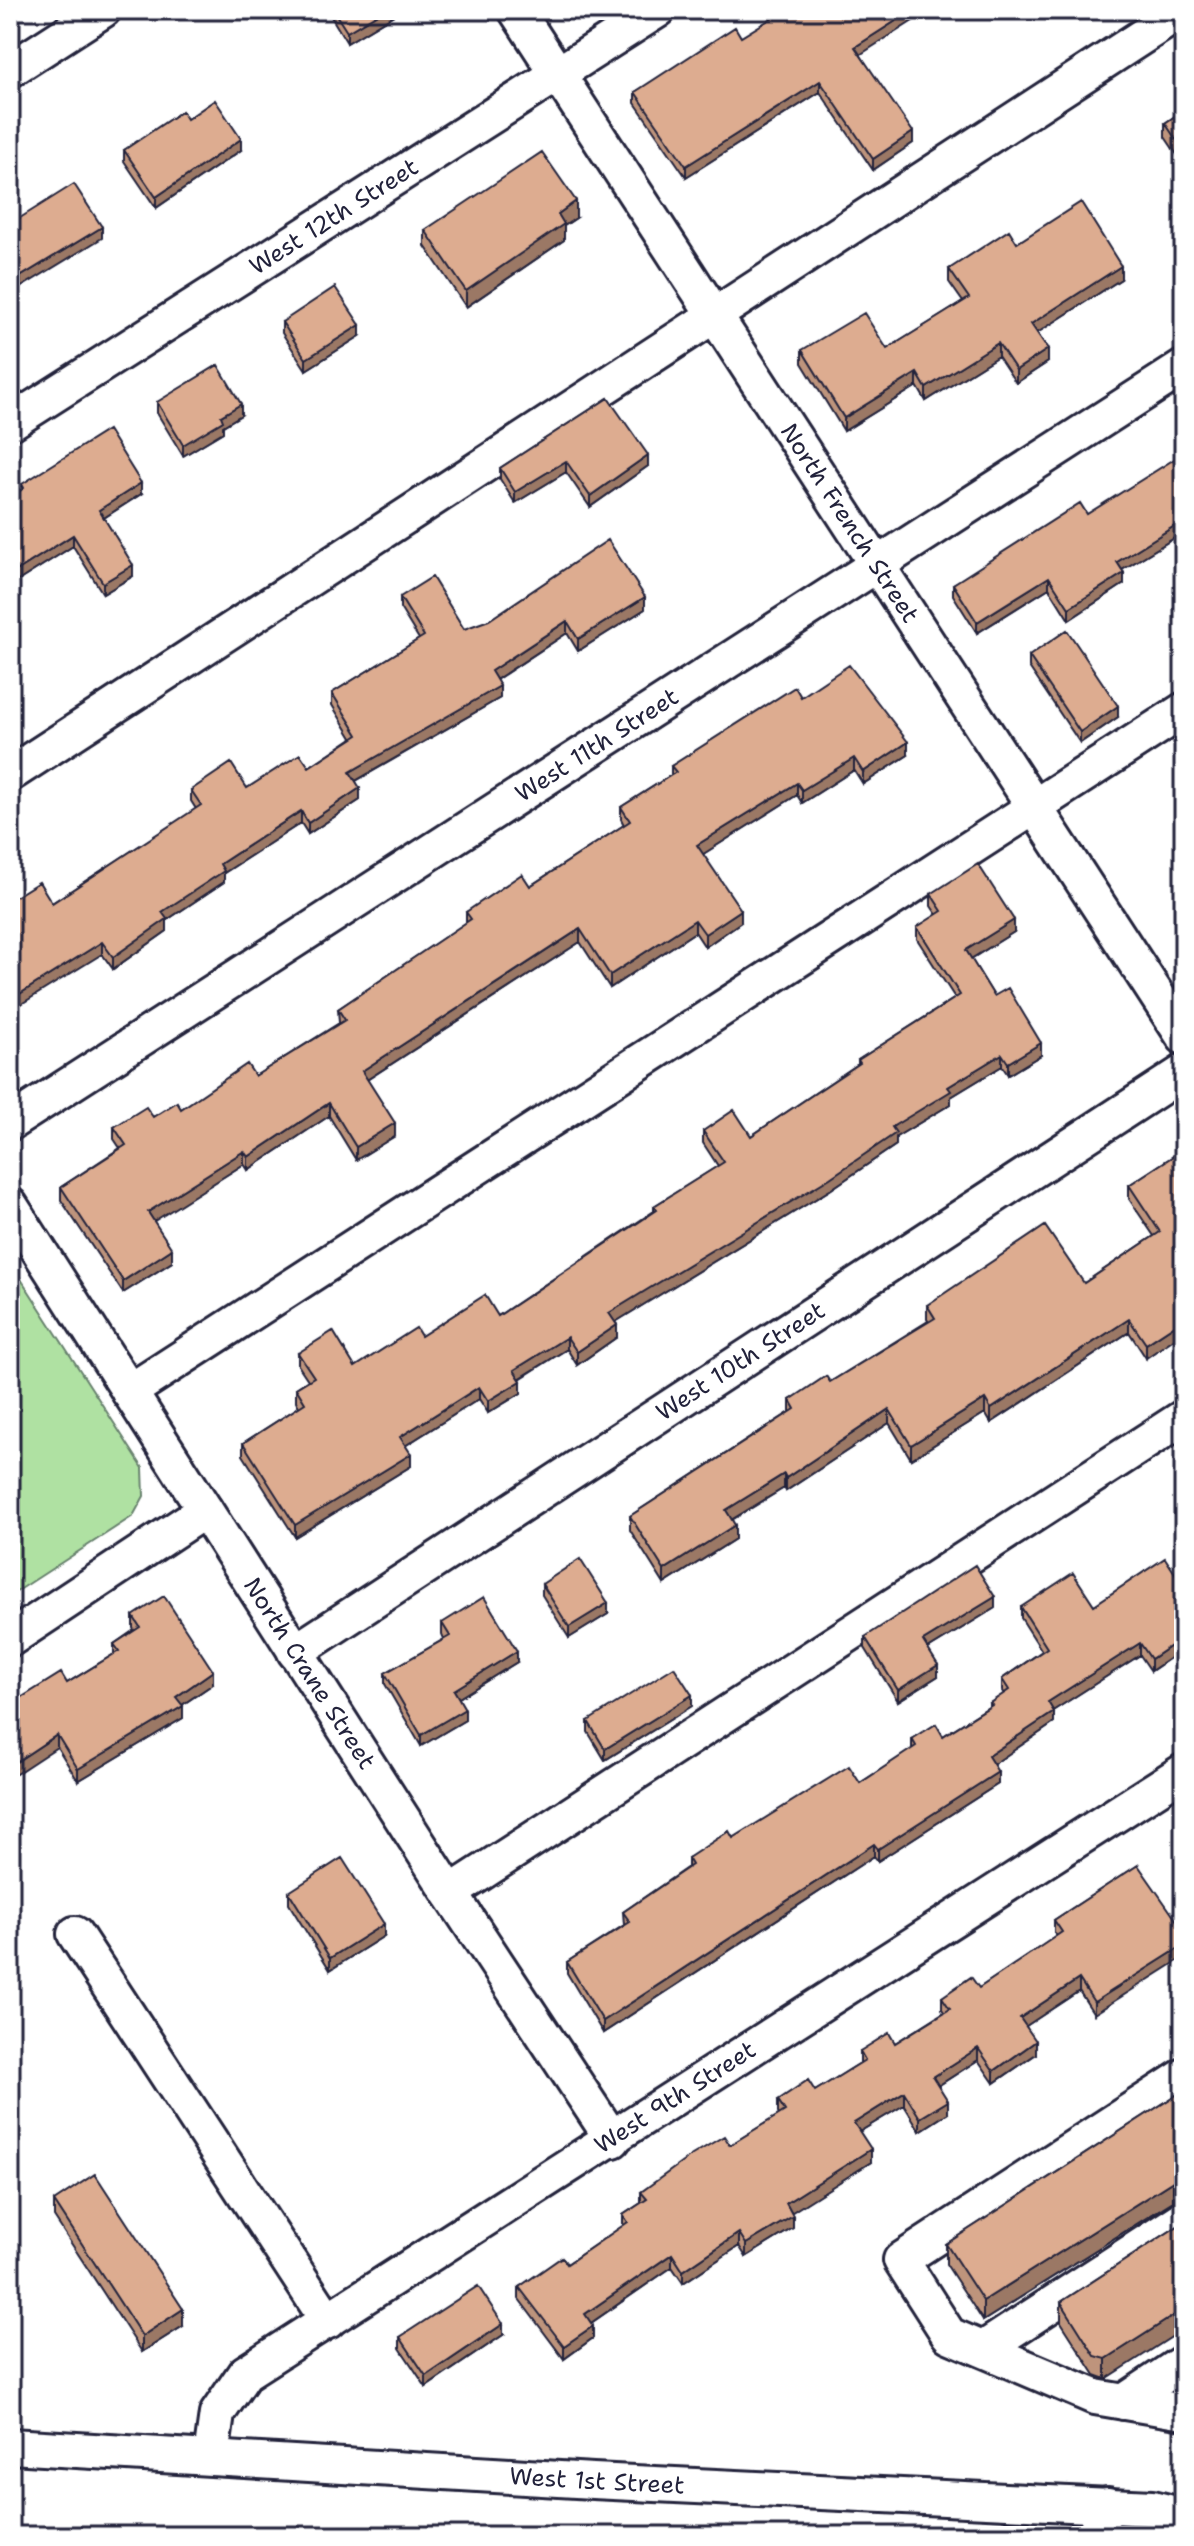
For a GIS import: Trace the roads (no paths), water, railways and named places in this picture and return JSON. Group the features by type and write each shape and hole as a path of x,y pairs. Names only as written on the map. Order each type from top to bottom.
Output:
{"street":[{"path":"10,70 103,10"},
{"name":"North French Street","path":"516,10 1184,1037"},
{"name":"West 12th Street","path":"10,423 658,10"},
{"path":"10,774 1183,10"},
{"name":"West 11th Street","path":"10,1123 1184,367"},
{"path":"129,1392 1184,710"},
{"name":"West 10th Street","path":"295,1652 1184,1072"},
{"name":"North Crane Street","path":"10,1205 450,1893 613,2140"},
{"path":"450,1893 1184,1417"},
{"path":"10,1639 205,1510"},
{"name":"West 9th Street","path":"211,2457 217,2414 245,2373 613,2140 1184,1771"},
{"path":"75,1934 328,2321"},
{"path":"1184,2076 901,2260 949,2335 1095,2397 1184,2412"},
{"path":"983,2349 1184,2218"},
{"path":"1124,2402 1184,2362"},
{"name":"West 1st Street","path":"10,2446 211,2457 1101,2521 1152,2508 1184,2516"}]}
